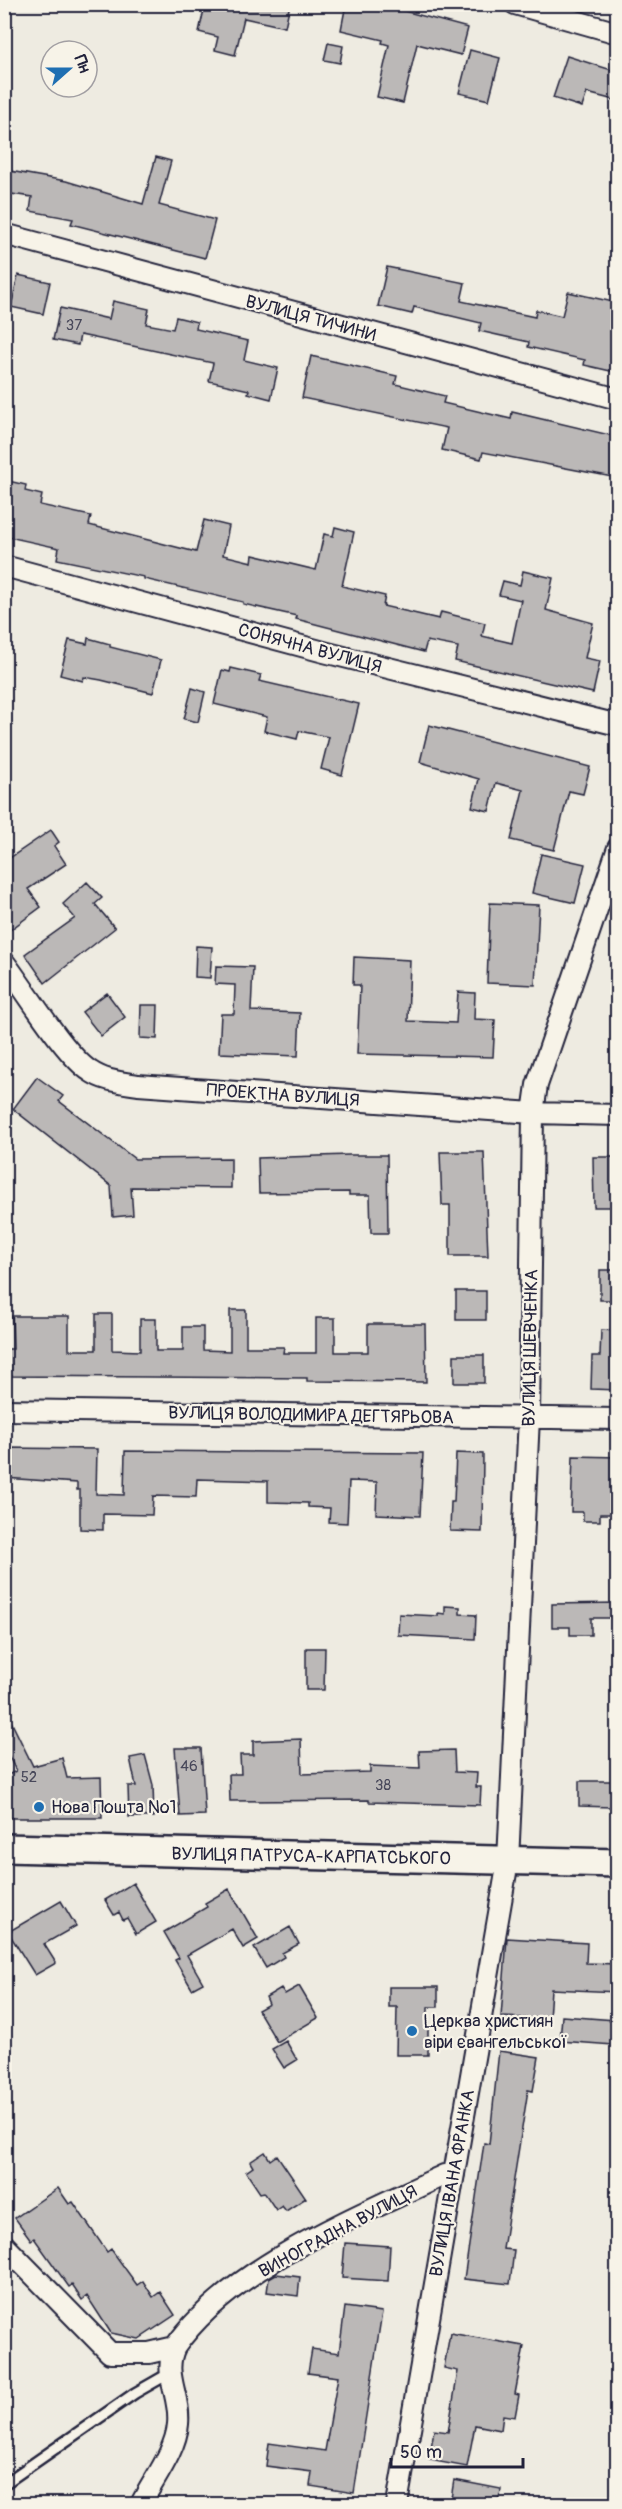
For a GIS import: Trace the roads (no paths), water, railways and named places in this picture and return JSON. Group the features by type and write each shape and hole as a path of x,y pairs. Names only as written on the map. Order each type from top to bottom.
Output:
{"main road":[{"name":"ВУЛИЦЯ ПАТРУСА-КАРПАТСЬКОГО","path":"4,1848 618,1863"}],"street":[{"path":"515,4 618,33"},
{"name":"ВУЛИЦЯ ТИЧИНИ","path":"4,234 618,399"},
{"name":"СОНЯЧНА ВУЛИЦЯ","path":"4,566 324,652 618,725"},
{"name":"ВУЛИЦЯ ШЕВЧЕНКА","path":"508,1861 529,1418 533,1113 537,1085 618,848"},
{"name":"ПРОЕКТНА ВУЛИЦЯ","path":"4,962 71,1053 88,1070 108,1080 533,1113 618,1115"},
{"name":"ВУЛИЦЯ ВОЛОДИМИРА ДЕГТЯРЬОВА","path":"4,1410 618,1419"},
{"name":"ВУЛИЦЯ ІВАНА ФРАНКА","path":"397,2505 508,1861"},
{"name":"ВИНОГРАДНА ВУЛИЦЯ","path":"141,2505 173,2443 178,2425 170,2373 171,2356 186,2331 213,2305 271,2263 338,2226 444,2175 454,2175"},
{"path":"4,2245 110,2353 148,2353 175,2347"}],"lane":[{"path":"4,2484 135,2393 170,2373"}],"place":[{"name":"Нова Пошта №1","path":"39,1807"},
{"name":"Церква християн віри євангельської","path":"412,2031"}]}
